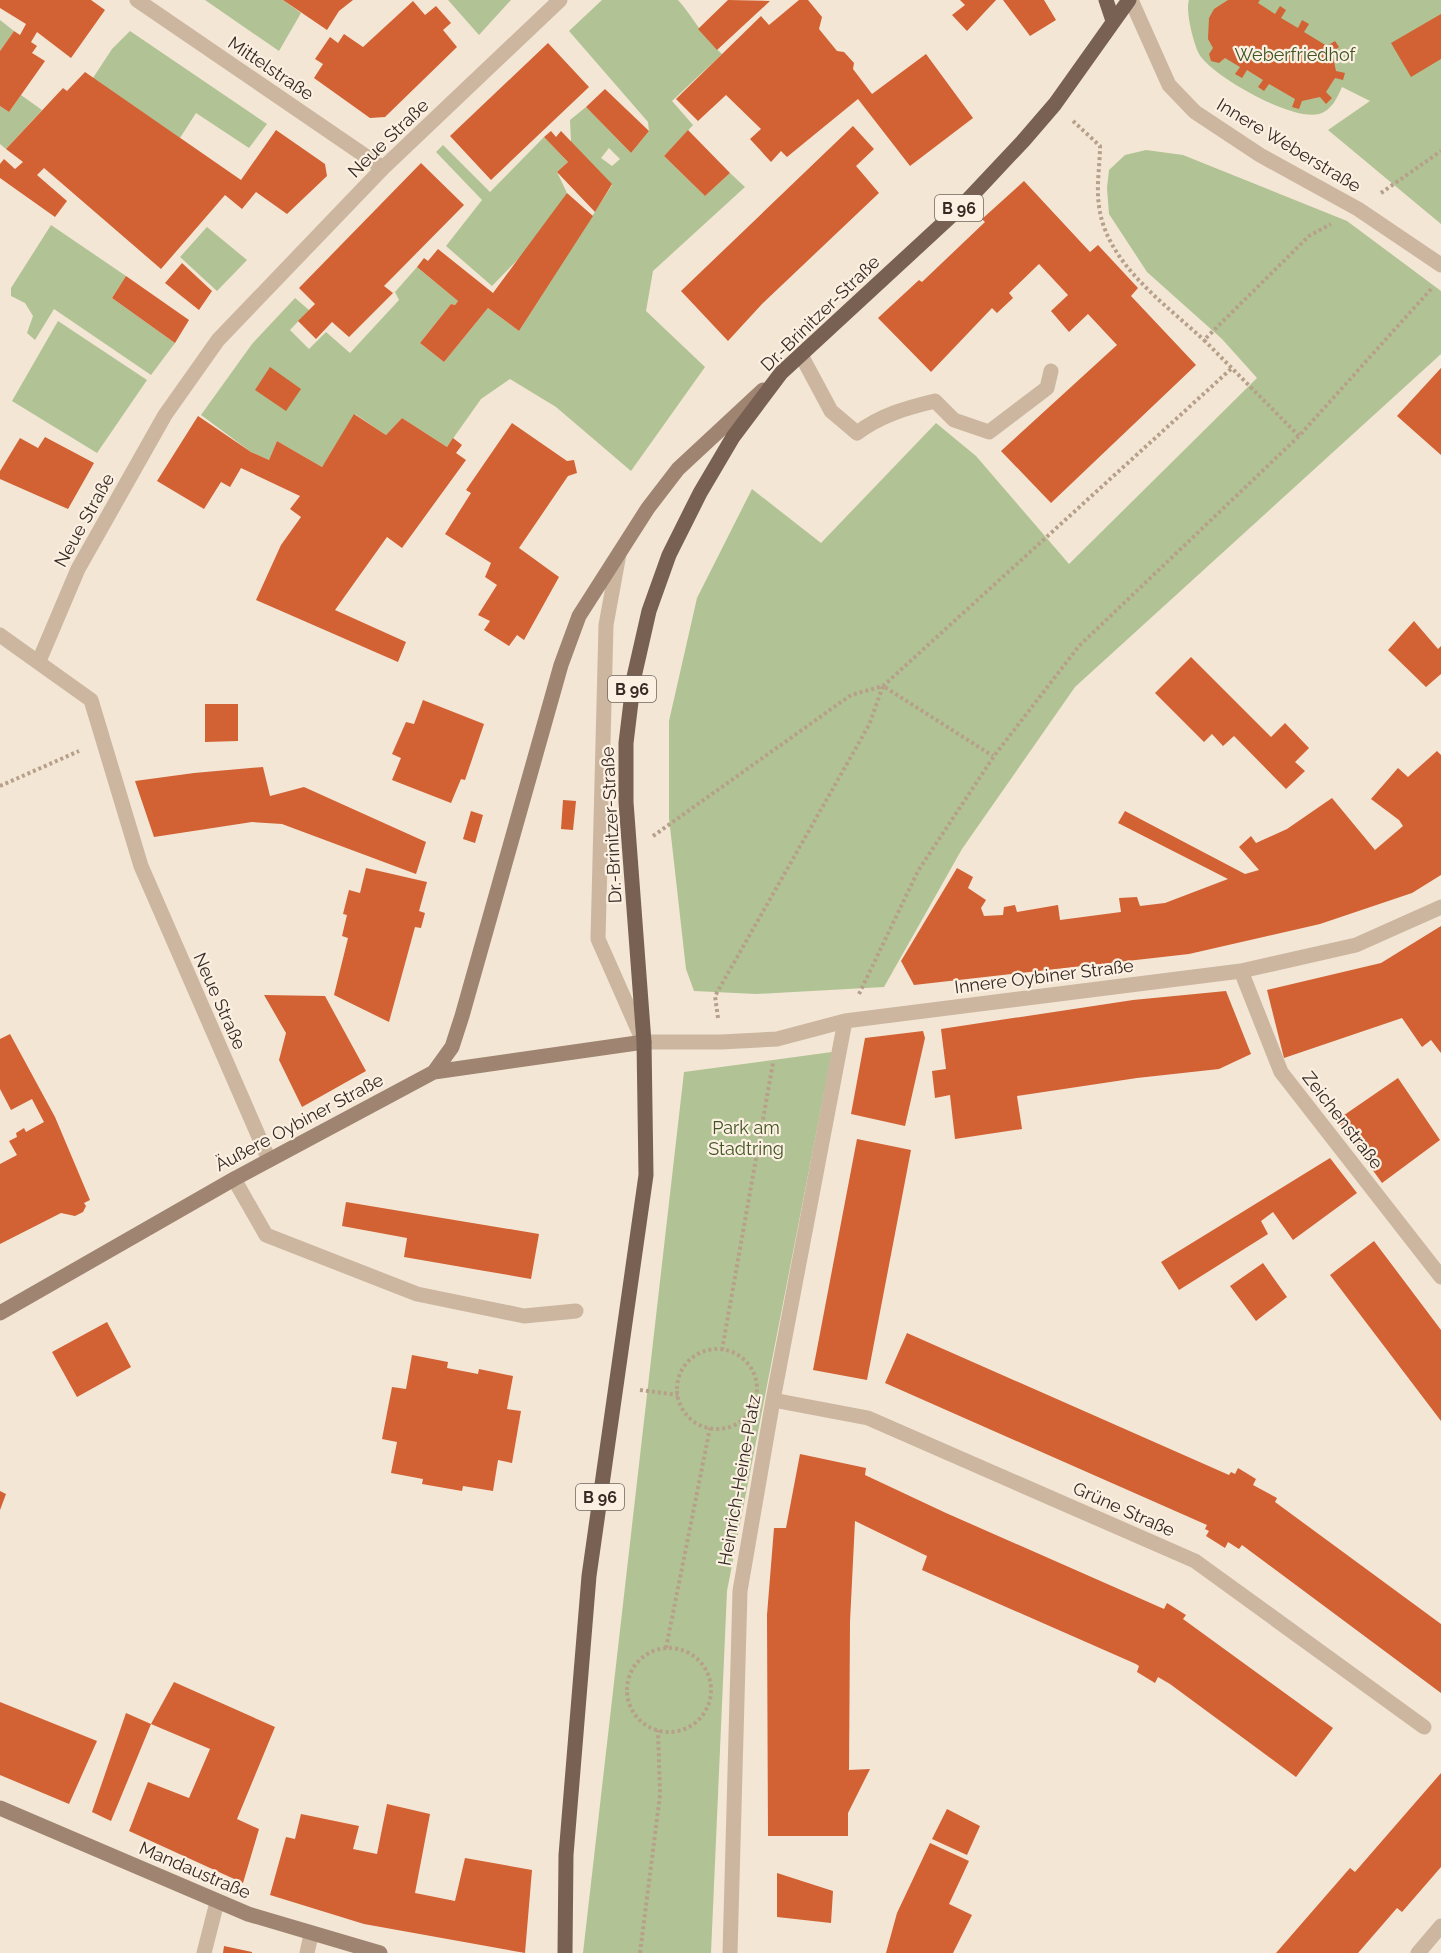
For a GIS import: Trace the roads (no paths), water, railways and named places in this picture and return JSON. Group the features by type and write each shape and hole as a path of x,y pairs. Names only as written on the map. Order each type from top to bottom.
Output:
{"main road":[{"path":"1106,0 1113,21"},
{"name":"B 96","path":"1113,21 1130,0"},
{"name":"Dr.-Brinitzer-Straße","path":"644,1042 626,802 626,743 634,677 649,611 669,555 700,493 733,437 781,373 963,205 1055,104 1113,21"},
{"path":"434,1072 452,1047 462,1016 561,665 579,616 620,551 678,469 781,373"},
{"name":"B 96","path":"565,1953 566,1855 588,1588 646,1174 644,1042"},
{"name":"Äußere Oybiner Straße","path":"0,1312 268,1160 434,1072 644,1042"},
{"name":"Mandaustraße","path":"0,1808 217,1902 311,1935 380,1953"}],"street":[{"name":"Mittelstraße","path":"137,0 383,168"},
{"name":"Neue Straße","path":"268,1160 141,866 91,700 39,661 78,569 165,415 218,340 383,168 560,0"},
{"name":"Innere Weberstraße","path":"1130,0 1169,86 1179,99 1260,155 1358,209 1441,266"},
{"path":"801,355 831,411 857,433 871,422 898,410 935,401 954,420 989,432 1047,388 1051,371"},
{"path":"620,551 606,625 598,939 644,1042"},
{"path":"0,635 39,661"},
{"name":"Innere Oybiner Straße","path":"644,1042 777,1039 845,1021 1241,971 1356,945 1441,907"},
{"name":"Zeichenstraße","path":"1241,971 1281,1072 1441,1277"},
{"name":"Heinrich-Heine-Platz","path":"730,1953 740,1591 773,1400 845,1021"},
{"path":"234,1179 266,1235 417,1294 524,1316 576,1311"},
{"name":"Grüne Straße","path":"773,1400 868,1418 1195,1561 1424,1727"},
{"path":"204,1953 217,1902"},
{"path":"1418,1953 1441,1926"},
{"path":"307,1953 311,1935"}],"park label":[{"name":"Weberfriedhof","path":"1295,54"},
{"name":"Park am Stadtring","path":"746,1137"}]}
